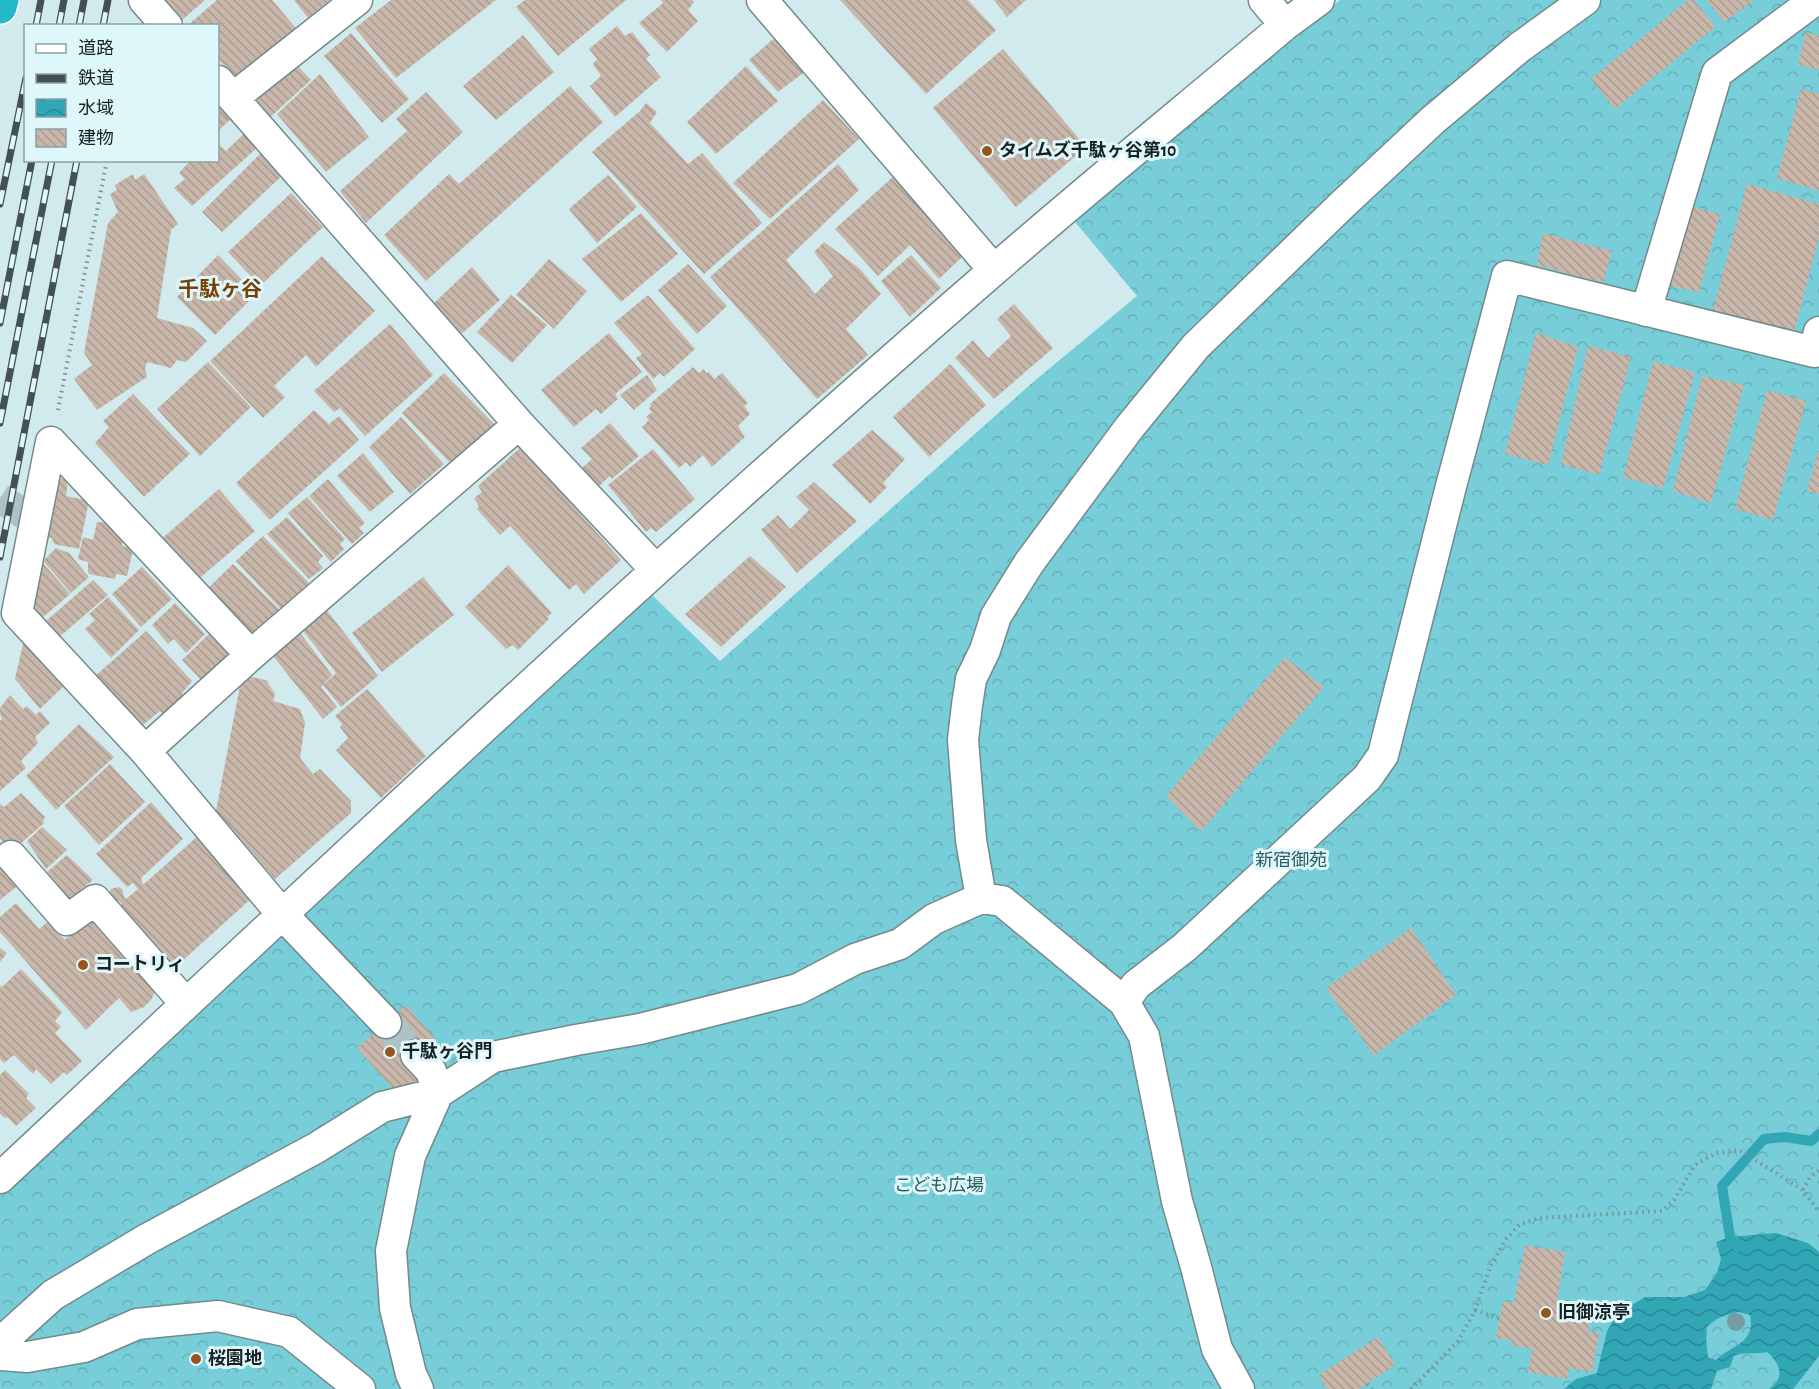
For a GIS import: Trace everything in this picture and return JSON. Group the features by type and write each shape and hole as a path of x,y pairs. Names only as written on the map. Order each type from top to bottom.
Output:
{"highway":[{"path":"0,7 2,0"}],"street":[{"path":"144,0 165,24"},
{"path":"357,0 225,89 519,424 656,570"},
{"path":"762,0 994,270"},
{"path":"1264,0 1285,25"},
{"path":"0,1178 282,914 656,570 994,270 1285,25 1319,0"},
{"path":"981,898 970,840 963,740 967,705 971,679 985,650 996,616 1029,563 1129,428 1196,346 1433,120 1520,47 1585,0"},
{"path":"1646,311 1717,73 1815,0"},
{"path":"1124,1002 1136,985 1185,946 1367,778 1383,755 1507,276 1814,352 1819,332"},
{"path":"145,752 251,654 519,424"},
{"path":"51,442 251,654"},
{"path":"51,442 17,613 145,752 282,914 386,1023"},
{"path":"11,856 67,920 95,900 186,1004"},
{"path":"0,1343 53,1294 147,1239 316,1148 382,1107 438,1093 493,1057 640,1029 798,989 855,959 900,944 934,919 981,898 1002,901 1124,1002 1144,1036 1177,1201 1217,1349 1239,1389"},
{"path":"416,1055 431,1071 438,1093 410,1156 391,1251 395,1308 411,1374 418,1389"},
{"path":"0,1355 27,1357 84,1347 137,1324 218,1316 290,1332 360,1389"}],"path":[{"path":"51,442 107,162"},
{"path":"1411,1389 1428,1369 1458,1341 1475,1310 1491,1265 1506,1239 1520,1224 1539,1218 1662,1211 1674,1200 1695,1166 1716,1153 1739,1150 1803,1190 1819,1212"},
{"path":"1803,1190 1810,1177 1819,1170"},
{"path":"1475,1310 1500,1319"},
{"path":"1367,1384 1372,1389"}],"green space":[{"name":"新宿御苑","path":"1340,0 1819,0 1819,1389 0,1389 0,1190 84,1113 200,1013 650,593 720,661 1032,383 1137,296 1071,217"}],"water":[{"path":"1776,1233 1808,1243 1819,1252 1819,1356 1793,1389 1769,1389 1778,1380 1779,1370 1767,1352 1734,1356 1730,1367 1717,1371 1711,1389 1564,1389 1576,1379 1597,1373 1607,1331 1617,1314 1645,1297 1684,1297 1705,1290 1717,1273 1721,1259 1716,1242 1730,1237","holes":["1739,1312 1750,1315 1751,1325 1746,1338 1716,1360 1708,1357 1707,1327 1730,1314"]}],"building":[{"path":"163,0 205,0 181,21"},
{"path":"217,0 272,0 296,28 236,79 219,60 219,24 189,24"},
{"path":"294,0 330,0 308,18"},
{"path":"391,0 496,0 396,78 355,28"},
{"path":"525,0 626,0 558,56 516,7"},
{"path":"661,0 692,0 694,2 688,10 698,21 667,52 639,23 663,3"},
{"path":"840,0 968,0 996,30 926,94"},
{"path":"994,0 1026,0 1007,17"},
{"path":"1688,0 1694,0 1715,27 1615,109 1591,79"},
{"path":"1707,0 1754,0 1724,22"},
{"path":"617,26 625,36 632,32 650,55 646,59 661,77 615,117 590,86 601,76 593,64 597,59 589,49"},
{"path":"1806,32 1819,36 1819,70 1798,65"},
{"path":"351,33 409,99 382,123 324,56"},
{"path":"523,35 554,72 496,120 463,86"},
{"path":"778,35 807,70 778,92 749,60"},
{"path":"1003,49 1086,147 1016,207 933,108"},
{"path":"293,61 311,80 267,120 247,99"},
{"path":"746,66 778,101 716,154 687,122"},
{"path":"320,74 369,137 326,172 277,114"},
{"path":"570,86 603,122 426,281 384,235 449,174 459,184"},
{"path":"1801,89 1819,94 1819,191 1777,178"},
{"path":"426,92 463,132 366,223 340,191 407,131 396,119"},
{"path":"823,100 859,139 770,219 733,183"},
{"path":"219,102 233,117 219,130"},
{"path":"646,103 657,112 650,123 688,164 702,153 762,223 704,274 592,152 640,111"},
{"path":"247,131 259,146 192,206 174,188 185,179 179,173 189,162 219,162 219,145 226,151"},
{"path":"264,150 286,172 222,232 202,212"},
{"path":"838,164 859,190 786,260 815,294 833,276 814,252 824,242 859,268 881,294 846,329 868,355 817,399 710,277"},
{"path":"133,174 135,180 144,174 178,224 171,230 157,318 193,328 207,341 186,362 177,360 171,368 147,362 145,369 147,377 97,410 74,379 92,365 84,353 108,223 118,212 110,194 117,190 115,185"},
{"path":"608,175 637,207 597,243 569,209"},
{"path":"895,175 963,256 939,279 910,245 878,276 835,229"},
{"path":"1747,184 1819,204 1819,238 1794,332 1713,310"},
{"path":"291,193 323,227 260,286 228,252"},
{"path":"1693,207 1720,214 1699,292 1670,286"},
{"path":"641,213 678,254 621,302 582,259"},
{"path":"1543,233 1612,251 1603,283 1537,265"},
{"path":"218,255 256,294 215,335 177,297"},
{"path":"911,255 941,288 910,317 881,281"},
{"path":"322,256 375,311 316,367 306,355 274,386 285,397 263,418 210,361"},
{"path":"549,259 587,291 554,329 516,295"},
{"path":"688,264 727,306 697,334 658,290"},
{"path":"472,267 500,300 459,336 431,306"},
{"path":"511,295 547,325 512,363 477,332"},
{"path":"648,295 695,349 664,377 660,373 653,379 636,358 642,354 614,323"},
{"path":"1014,304 1053,348 994,399 955,358 973,340 988,358 1011,336 997,319"},
{"path":"390,324 433,375 365,436 340,408 334,412 314,391"},
{"path":"609,333 642,372 615,394 618,399 601,414 596,409 574,427 541,390"},
{"path":"1536,333 1578,347 1548,465 1505,454"},
{"path":"1588,346 1631,357 1599,475 1561,464"},
{"path":"208,362 251,407 200,456 157,409"},
{"path":"1653,362 1695,372 1663,488 1623,477"},
{"path":"950,364 986,405 929,457 893,417"},
{"path":"693,367 699,373 704,369 714,379 722,373 748,403 744,406 750,414 738,426 745,437 712,467 703,455 690,467 686,462 679,468 642,427 649,420 646,417 652,412 649,409 650,404"},
{"path":"444,373 496,426 452,465 402,413"},
{"path":"647,375 657,390 634,410 620,395"},
{"path":"1702,376 1744,385 1711,503 1673,491"},
{"path":"1767,390 1806,401 1773,520 1735,509"},
{"path":"133,394 190,454 144,497 95,443 109,427 103,421"},
{"path":"314,410 329,424 339,416 359,440 270,520 236,483"},
{"path":"401,417 444,464 410,494 369,447"},
{"path":"610,423 639,456 612,479 610,476 599,486 582,468 592,459 581,448"},
{"path":"872,430 905,459 883,483 887,487 870,504 832,465"},
{"path":"521,447 621,560 584,594 576,584 569,590 510,526 500,535 477,509 479,506 474,498 482,492 478,486"},
{"path":"653,449 695,499 656,532 651,528 646,532 608,485"},
{"path":"1819,452 1819,494 1807,491"},
{"path":"363,453 394,492 370,512 337,476"},
{"path":"56,478 68,480 66,496 89,501 79,549 54,544 52,538 44,536"},
{"path":"328,479 365,523 359,528 364,533 352,544 309,496"},
{"path":"814,482 857,521 797,573 761,530 778,515 790,529 809,510 796,497"},
{"path":"219,489 255,531 195,582 159,541"},
{"path":"307,497 345,539 340,544 344,549 331,562 288,513"},
{"path":"287,517 323,556 318,562 323,568 309,579 267,534"},
{"path":"97,522 108,523 123,538 122,546 133,549 127,576 116,574 115,579 89,574 88,562 78,559 83,537 93,540"},
{"path":"263,536 309,583 281,609 236,561"},
{"path":"56,548 69,553 89,577 71,593 44,562"},
{"path":"750,556 786,587 721,647 685,614"},
{"path":"40,560 70,594 42,618 29,604"},
{"path":"233,564 280,610 250,639 205,591"},
{"path":"508,565 552,613 547,617 549,619 518,650 513,645 506,649 465,607"},
{"path":"142,567 172,599 141,627 112,594"},
{"path":"423,577 454,615 382,672 352,633"},
{"path":"93,580 108,595 58,638 45,622"},
{"path":"108,597 139,630 111,658 85,629 95,620 89,614"},
{"path":"175,603 205,634 186,653 174,639 168,644 152,625"},
{"path":"325,608 378,676 341,707 323,685 336,673 301,628"},
{"path":"298,630 332,675 321,687 337,707 323,719 270,652"},
{"path":"146,631 192,681 182,693 183,697 163,715 160,711 138,729 93,678"},
{"path":"212,631 228,646 228,660 205,684 182,660"},
{"path":"25,635 68,682 40,709 15,679"},
{"path":"1285,657 1324,687 1201,831 1166,796"},
{"path":"242,675 266,680 275,694 273,701 300,709 305,723 300,758 313,774 320,769 351,801 351,813 275,879 216,811"},
{"path":"367,689 426,756 381,798 336,750 348,738 340,727 342,724 335,716"},
{"path":"10,695 23,709 27,706 36,715 40,711 50,723 35,737 38,743 21,761 26,768 0,791 0,721 2,719 0,708"},
{"path":"79,724 114,757 56,810 26,776"},
{"path":"110,764 145,802 99,845 64,806"},
{"path":"21,793 45,817 44,823 11,852 0,838 0,804 4,807"},
{"path":"151,802 183,839 141,878 143,885 200,834 253,897 170,972 116,910 122,904 119,901 115,902 109,895 111,889 118,887 122,889 126,899 138,889 133,883 127,887 96,854"},
{"path":"42,827 67,850 46,869 27,841"},
{"path":"67,855 93,880 69,899 47,872"},
{"path":"0,859 20,884 0,900"},
{"name":"コートリィ","path":"16,903 39,929 49,921 65,940 86,918 100,918 156,990 151,1000 144,1007 131,1012 119,998 86,1030 0,932 0,917"},
{"path":"1411,928 1456,995 1374,1055 1326,988"},
{"path":"0,948 7,953 0,962"},
{"path":"21,969 62,1012 55,1021 61,1027 55,1033 82,1061 67,1075 64,1072 51,1084 36,1069 33,1074 14,1055 4,1063 0,1059 0,985 2,987"},
{"name":"千駄ヶ谷門","path":"406,1005 435,1038 416,1055 423,1074 399,1096 357,1048"},
{"path":"5,1070 29,1094 26,1098 36,1108 16,1126 0,1114 0,1075"},
{"name":"旧御涼亭","path":"1525,1245 1565,1252 1557,1300 1593,1307 1588,1331 1599,1333 1592,1372 1569,1368 1567,1379 1528,1372 1532,1349 1511,1345 1512,1341 1496,1338 1503,1301 1514,1303"},
{"path":"1378,1337 1395,1365 1359,1389 1327,1389 1319,1375"}],"waterway":[{"path":"1738,1247 1730,1237 1722,1186 1764,1139 1785,1137 1811,1141 1819,1134"}],"tunnel":[{"path":"0,498 34,521"},
{"path":"386,1023 416,1055"}],"railway":[{"path":"36,24 41,0"},
{"path":"59,24 64,0"},
{"path":"79,24 84,0"},
{"path":"103,24 108,0"},
{"path":"0,204 24,88"},
{"path":"0,323 32,162"},
{"path":"0,423 52,162"},
{"path":"0,557 77,162"}],"place":[{"name":"タイムズ千駄ヶ谷第10","path":"987,151"},
{"name":"コートリィ","path":"83,965"},
{"name":"千駄ヶ谷門","path":"390,1052"},
{"name":"旧御涼亭","path":"1546,1313"},
{"name":"桜園地","path":"196,1359"}],"district":[{"name":"千駄ヶ谷","path":"220,289"}],"park label":[{"name":"こども広場","path":"939,1186"}]}
